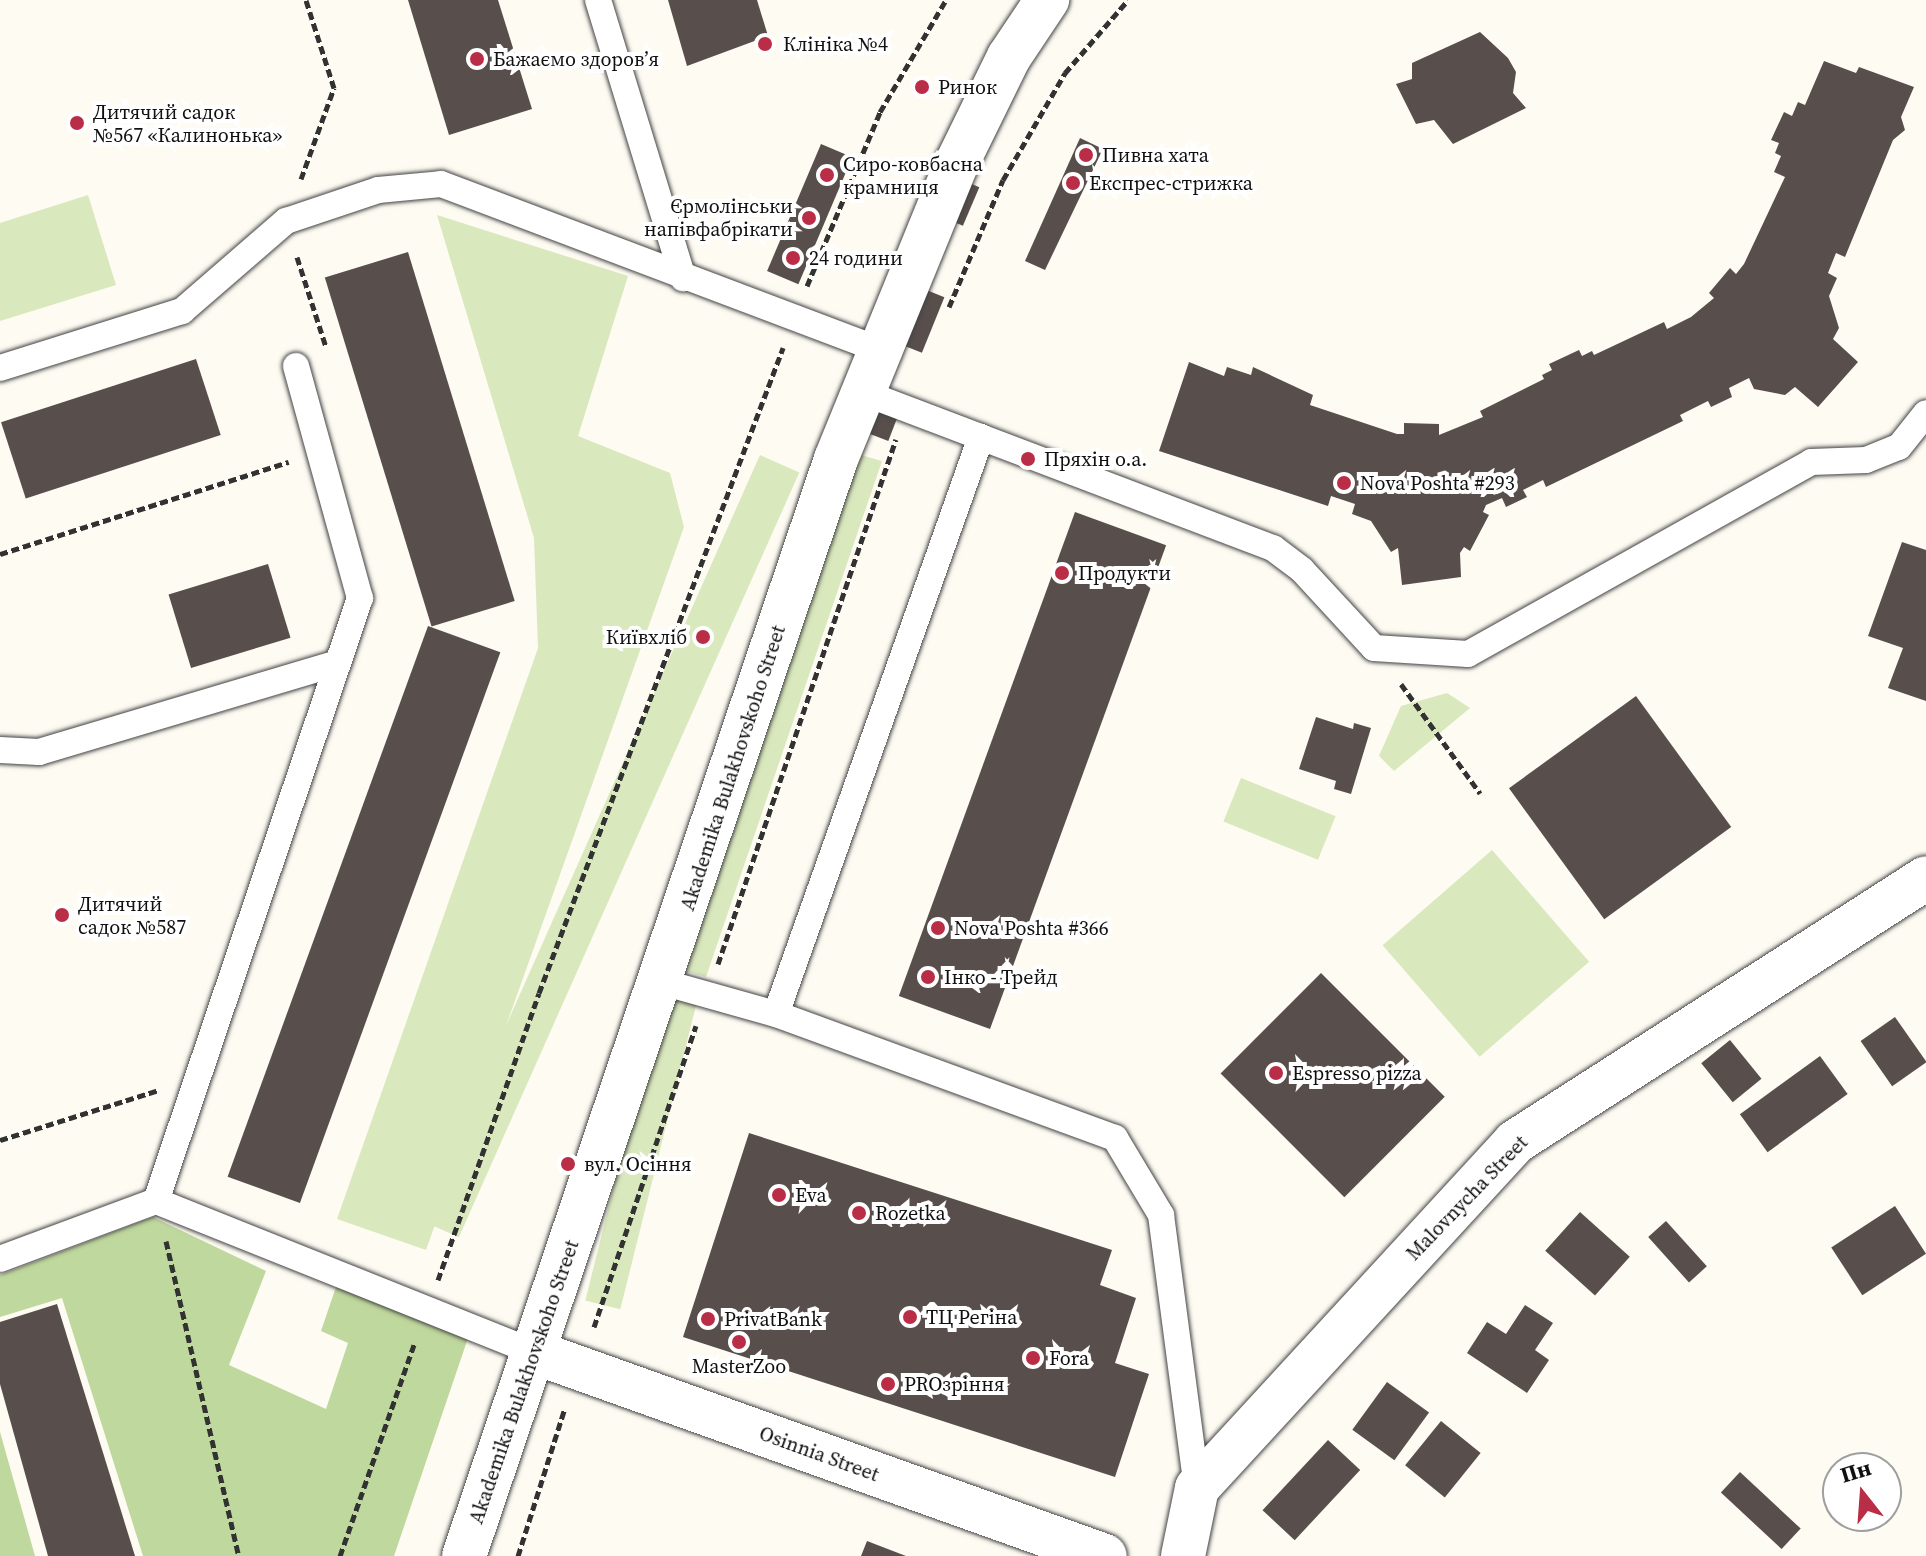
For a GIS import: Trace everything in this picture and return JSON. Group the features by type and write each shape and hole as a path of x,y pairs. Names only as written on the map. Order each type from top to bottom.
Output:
{"street":[{"name":"Akademika Bulakhovskoho Street","path":"464,1556 877,349 957,163 1009,57 1047,0"},
{"name":"Malovnycha Street","path":"1197,1488 1515,1142 1926,878"},
{"name":"Osinnia Street","path":"534,1352 1105,1556"},
{"path":"1183,1556 1197,1488"}],"lane":[{"path":"598,0 683,278"},
{"path":"0,368 182,311 286,221 378,190 441,184 877,349"},
{"path":"156,1201 360,598 296,366"},
{"path":"862,392 1273,548 1302,570 1374,648 1468,654 1811,462 1866,460 1899,447 1926,413"},
{"path":"776,1014 981,437"},
{"path":"0,750 39,752 337,663"},
{"path":"662,982 776,1014 1115,1138 1161,1215 1197,1488"},
{"path":"0,1259 156,1201 428,1306 534,1352"}],"path":[{"path":"340,1556 539,993 794,317 880,112 946,0"},
{"path":"946,314 1003,180 1065,73 1128,0"},
{"path":"518,1556 578,1369 906,409"},
{"path":"0,554 320,452"},
{"path":"1374,648 1480,793"},
{"path":"0,1140 198,1077"},
{"path":"156,1201 239,1556"}],"green space":[{"path":"88,195 116,285 0,321 0,223"},
{"path":"437,215 628,276 578,436 670,473 684,527 426,1250 337,1219 538,648 534,538"},
{"path":"857,454 882,461 706,977 671,967"},
{"path":"760,455 799,472 459,1237 420,1220"},
{"path":"1447,693 1470,708 1394,771 1379,756 1401,706"},
{"path":"1241,778 1336,816 1318,860 1223,822"},
{"path":"1492,850 1589,962 1480,1057 1383,945"},
{"path":"662,993 697,1002 620,1309 585,1301"},
{"path":"153,1217 266,1271 229,1365 326,1409 348,1343 321,1331 337,1284 469,1335 394,1556 143,1556 62,1298 0,1317 0,1275"},
{"path":"0,1432 35,1556 0,1556"}],"building":[{"path":"408,0 498,0 532,109 449,135"},
{"path":"668,0 757,0 768,36 687,66"},
{"path":"1480,32 1508,58 1516,72 1513,93 1526,108 1453,144 1434,120 1416,124 1396,84 1412,79 1412,63"},
{"path":"1824,61 1856,73 1859,67 1914,87 1901,117 1905,130 1893,140 1845,257 1836,253 1828,273 1837,278 1829,296 1839,328 1833,339 1858,362 1818,407 1795,387 1785,395 1754,389 1749,378 1729,388 1732,397 1711,407 1708,401 1680,415 1683,421 1546,487 1543,480 1523,490 1527,497 1506,507 1502,498 1486,505 1483,512 1489,515 1470,551 1464,547 1460,553 1461,577 1402,585 1398,548 1391,552 1371,521 1352,514 1355,504 1331,496 1328,506 1159,451 1189,362 1224,376 1227,367 1251,375 1253,367 1313,395 1310,405 1397,434 1404,434 1404,423 1439,424 1439,435 1483,417 1480,411 1544,379 1542,375 1552,370 1549,364 1579,350 1582,356 1592,351 1594,355 1664,322 1667,329 1691,317 1714,298 1709,293 1730,268 1736,274 1744,264 1785,177 1774,172 1781,156 1775,153 1779,143 1771,140 1784,112 1792,116 1798,102 1805,105"},
{"path":"1080,138 1103,149 1045,270 1025,261"},
{"path":"821,144 852,157 798,284 767,271"},
{"path":"960,179 979,187 963,226 944,218"},
{"path":"408,252 515,601 432,626 325,277"},
{"path":"924,289 944,297 922,353 902,345"},
{"path":"196,359 221,435 26,498 1,422"},
{"path":"870,405 898,416 888,441 860,430"},
{"path":"1075,512 1166,545 990,1029 899,996"},
{"path":"1902,542 1926,550 1926,701 1888,688 1903,648 1868,636"},
{"path":"268,564 291,638 191,668 169,594"},
{"path":"428,626 500,652 300,1203 228,1177"},
{"path":"1636,696 1731,827 1604,919 1509,788"},
{"path":"1316,717 1353,729 1354,723 1371,728 1351,794 1334,789 1336,781 1299,769"},
{"path":"1321,973 1445,1097 1344,1197 1221,1073"},
{"path":"1895,1017 1926,1062 1892,1086 1861,1041"},
{"path":"1730,1040 1761,1079 1733,1102 1701,1063"},
{"path":"1820,1056 1848,1094 1768,1152 1740,1114"},
{"name":"ТЦ Регіна","path":"749,1133 1112,1250 1100,1285 1136,1298 1115,1363 1149,1374 1115,1477 683,1337"},
{"path":"1895,1206 1926,1254 1862,1295 1831,1247"},
{"path":"1580,1212 1630,1257 1595,1295 1545,1251"},
{"path":"1666,1221 1707,1266 1689,1282 1648,1237"},
{"path":"57,1304 135,1556 48,1556 0,1384 0,1322"},
{"path":"1525,1305 1553,1323 1535,1350 1549,1360 1527,1393 1467,1353 1487,1322 1506,1334"},
{"path":"1387,1382 1429,1413 1394,1460 1352,1430"},
{"path":"1441,1421 1481,1453 1445,1497 1405,1465"},
{"path":"1328,1440 1360,1470 1295,1540 1263,1510"},
{"path":"1740,1472 1801,1529 1782,1549 1721,1492"},
{"path":"867,1541 906,1556 861,1556"}],"place":[{"name":"Клініка №4","path":"765,44"},
{"name":"Бажаємо здоровʼя","path":"477,59"},
{"name":"Ринок","path":"922,87"},
{"name":"Дитячий садок №567 «Калинонька»","path":"77,123"},
{"name":"Пивна хата","path":"1086,155"},
{"name":"Сиро-ковбасна крамниця","path":"827,175"},
{"name":"Експрес-стрижка","path":"1073,183"},
{"name":"Єрмолінськи напівфабрікати","path":"809,218"},
{"name":"24 години","path":"793,258"},
{"name":"Пряхін о.а.","path":"1028,459"},
{"name":"Nova Poshta #293","path":"1344,483"},
{"name":"Продукти","path":"1062,573"},
{"name":"Київхліб","path":"703,637"},
{"name":"Дитячий садок №587","path":"62,915"},
{"name":"Nova Poshta #366","path":"938,928"},
{"name":"Інко - Трейд","path":"928,977"},
{"name":"Espresso pizza","path":"1276,1073"},
{"name":"вул. Осіння","path":"568,1164"},
{"name":"Eva","path":"779,1195"},
{"name":"Rozetka","path":"859,1213"},
{"name":"ТЦ Регіна","path":"910,1317"},
{"name":"PrivatBank","path":"708,1319"},
{"name":"MasterZoo","path":"739,1342"},
{"name":"Fora","path":"1033,1358"},
{"name":"PROзріння","path":"888,1384"}]}
